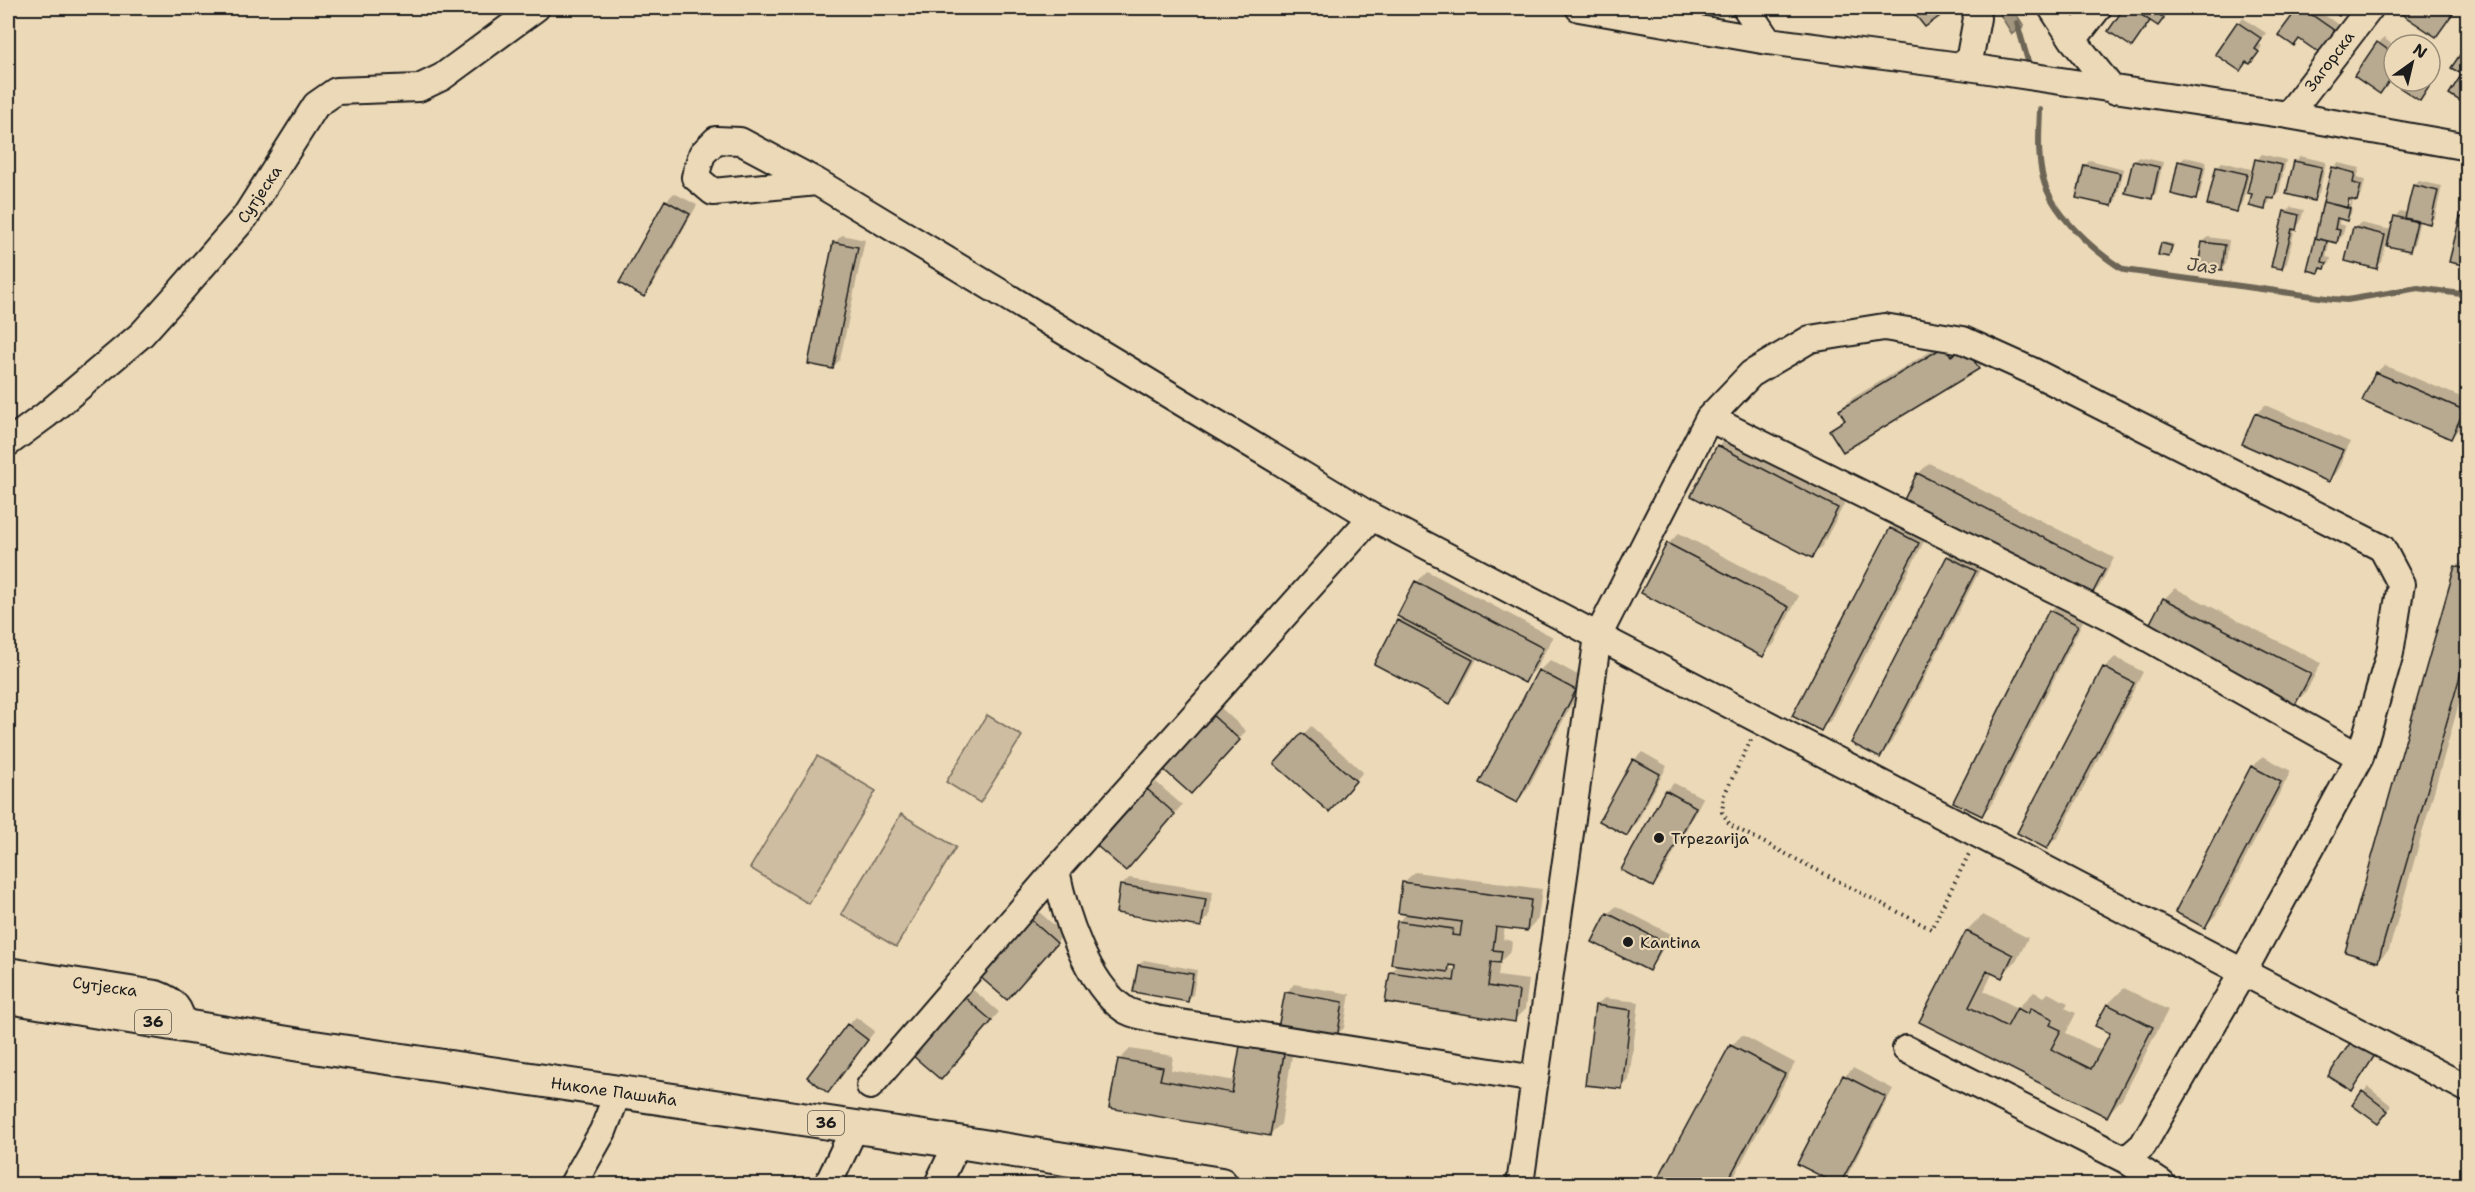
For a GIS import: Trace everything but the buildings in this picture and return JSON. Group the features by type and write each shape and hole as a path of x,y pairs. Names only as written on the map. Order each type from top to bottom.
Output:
{"main road":[{"name":"Николе Пашића","path":"8,997 182,1027 958,1142 1221,1185"}],"street":[{"name":"Сутјеска","path":"8,443 46,415 142,334 245,217 321,100 336,91 419,88 442,77 536,8"},
{"path":"1579,8 1768,41 1968,67 2289,115 2468,147"},
{"path":"1746,8 1768,41"},
{"path":"1968,67 1977,18 1975,8"},
{"path":"2052,8 2073,40 2113,90"},
{"path":"2073,40 2098,8"},
{"name":"Загорска","path":"2289,115 2370,8"},
{"path":"817,183 1372,518 2468,1089"},
{"path":"1520,1185 1598,636 1709,418 1751,374 1810,339 1884,327 1963,340 2032,371 2382,548 2401,584 2390,653 2360,757 2243,972 2143,1145 2126,1160"},
{"path":"1709,418 2116,620 2360,757"},
{"path":"870,1086 1056,870 1372,518"},
{"path":"1056,870 1062,903 1084,956 1109,997 1126,1011 1155,1019 1535,1079"},
{"name":"Сутјеска","path":"8,971 156,994 173,1002 180,1010 182,1027"},
{"path":"1906,1049 2126,1160 2162,1185"},
{"path":"573,1185 603,1131 618,1092"},
{"path":"828,1185 855,1127"},
{"path":"939,1185 958,1142"}],"path":[{"path":"1761,720 1724,795 1722,812 1730,825 1741,831 1931,929 1979,835"}],"shaded area":[{"path":"1996,8 2012,8 2024,26 2012,34"},
{"path":"987,715 1022,736 980,803 946,782"},
{"path":"817,756 876,791 809,904 750,868"},
{"path":"901,814 956,847 896,947 841,914"}],"waterway":[{"name":"Јаз","path":"2017,23 2028,61"},
{"name":"Јаз","path":"2040,110 2041,167 2045,185 2051,197 2058,210 2078,233 2101,254 2124,270 2347,300 2418,288 2468,295"}],"place":[{"name":"Trpezarija","path":"1659,838"},
{"name":"Kantina","path":"1628,942"}]}
